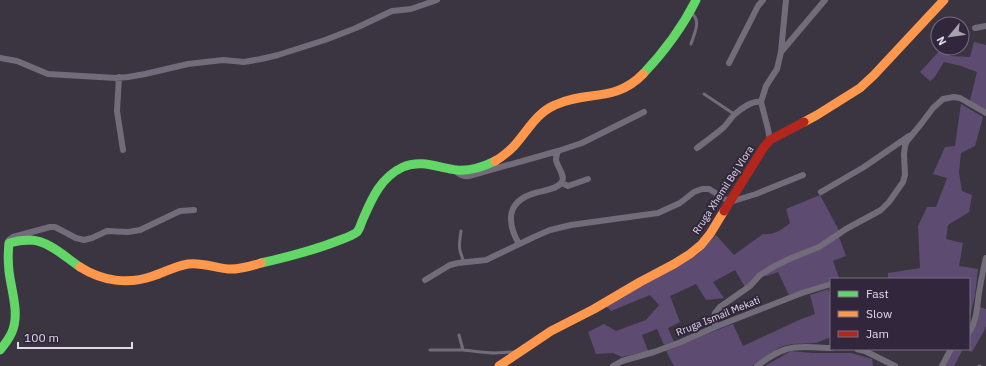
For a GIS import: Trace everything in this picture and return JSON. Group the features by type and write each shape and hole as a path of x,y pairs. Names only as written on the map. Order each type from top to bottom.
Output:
{"street":[{"path":"0,58 16,61 48,74 119,77 134,76 188,64 223,60 244,62 278,55 325,40 392,12 412,9 437,0"},
{"path":"9,243 20,240 38,241 54,249 81,268 105,279 114,281 138,280 187,264 196,264 221,269 234,269 258,264 342,240 357,231 376,190 389,176 404,166 426,164 454,170 475,168 488,164 499,159 509,151 538,115 556,104 578,98 617,92 634,83 644,75 675,36 696,0"},
{"path":"729,62 758,6 763,0"},
{"path":"770,140 761,102 766,86 777,69 781,52 786,0"},
{"path":"781,52 825,0"},
{"name":"Rruga Xhemil Bej Vlora","path":"499,366 550,331 594,309 674,264 701,245 710,234 764,147 770,140 817,115 860,88 944,0"},
{"path":"975,28 986,26"},
{"path":"119,77 117,111 123,150"},
{"path":"715,327 715,313 720,307 750,286 760,275 784,261 819,247 846,229 881,210 889,202 903,182 905,175 905,146 907,141 933,108 944,99 954,97 960,98 986,113"},
{"path":"696,148 723,128 734,114 752,102 761,102"},
{"path":"454,170 458,174 469,176 558,151 582,143 644,112"},
{"path":"821,192 864,167 915,132"},
{"path":"519,244 510,221 513,208 524,197 550,189 562,183 562,174 556,160 558,151"},
{"path":"425,280 450,265 486,260 550,230 571,225 658,213 680,203 694,192 702,189 710,188 730,202 756,194 803,174"},
{"path":"562,183 568,186 588,179"},
{"path":"0,350 4,346 15,325 15,302 8,261 9,240 13,237 55,227 76,238 84,240 107,231 128,232 140,230 180,211 194,210"},
{"path":"970,330 973,326 976,314 982,272 986,258"},
{"name":"Rruga Ismail Mekati","path":"613,366 626,360 681,342 802,293 830,284"},
{"path":"757,366 779,352 796,347 830,348"},
{"path":"860,350 895,366"},
{"path":"942,366 950,350"}],"lane":[{"path":"690,12 694,14 697,22 696,31 691,44"},
{"path":"704,94 734,114"},
{"path":"461,231 459,245 460,253 464,262"},
{"path":"459,335 463,350"},
{"path":"430,350 518,353"}],"shaded area":[{"path":"974,42 986,45 986,110 970,101 977,72 944,62 934,78 930,81 920,72 935,56 970,57"},
{"path":"961,104 983,117 975,146 961,153 959,172 962,191 972,195 969,212 948,225 946,239 963,243 959,266 978,269 975,295 970,317 970,278 888,278 888,273 920,268 918,226 927,207 936,207 947,178 933,174 945,147 955,146"},
{"path":"820,195 842,236 839,237 846,256 833,261 839,278 830,278 830,281 789,295 778,272 767,276 756,275 745,287 735,270 713,282 724,298 706,300 696,284 670,296 680,322 668,328 674,342 664,345 657,329 642,335 648,351 622,357 613,353 596,354 588,332 604,324 616,331 646,320 659,305 650,295 611,311 606,306 697,255 716,235 734,255 763,234 770,234 781,230 790,223 786,209"},
{"path":"828,289 830,294 830,337 816,343 792,344 780,347 752,366 674,366 666,351 733,324 743,346 815,314 810,295"},
{"path":"980,307 986,309 986,326 972,352 967,350 970,350 970,334 977,323"},
{"path":"953,350 962,350 954,366 945,366"},
{"path":"791,351 812,353 851,353 872,359 873,366 765,366"}],"traffic: fast":[{"path":"643,74 672,39 696,0"},
{"path":"261,263 331,244 357,232 378,189 389,176 403,167 423,164 457,170 467,170 481,167 495,161"},
{"path":"0,350 11,335 15,317 9,268 9,243 25,240 44,243 57,250 80,267"}],"traffic: slow":[{"path":"804,122 860,88 944,0"},
{"path":"495,161 514,146 532,123 548,108 578,98 611,93 622,89 643,74"},
{"path":"499,366 551,331 594,309 690,254 701,245 710,234 724,211"},
{"path":"80,267 97,276 125,281 144,279 188,264 236,269 261,263"}],"traffic: jam":[{"path":"724,211 764,147 770,140 804,122"}]}
